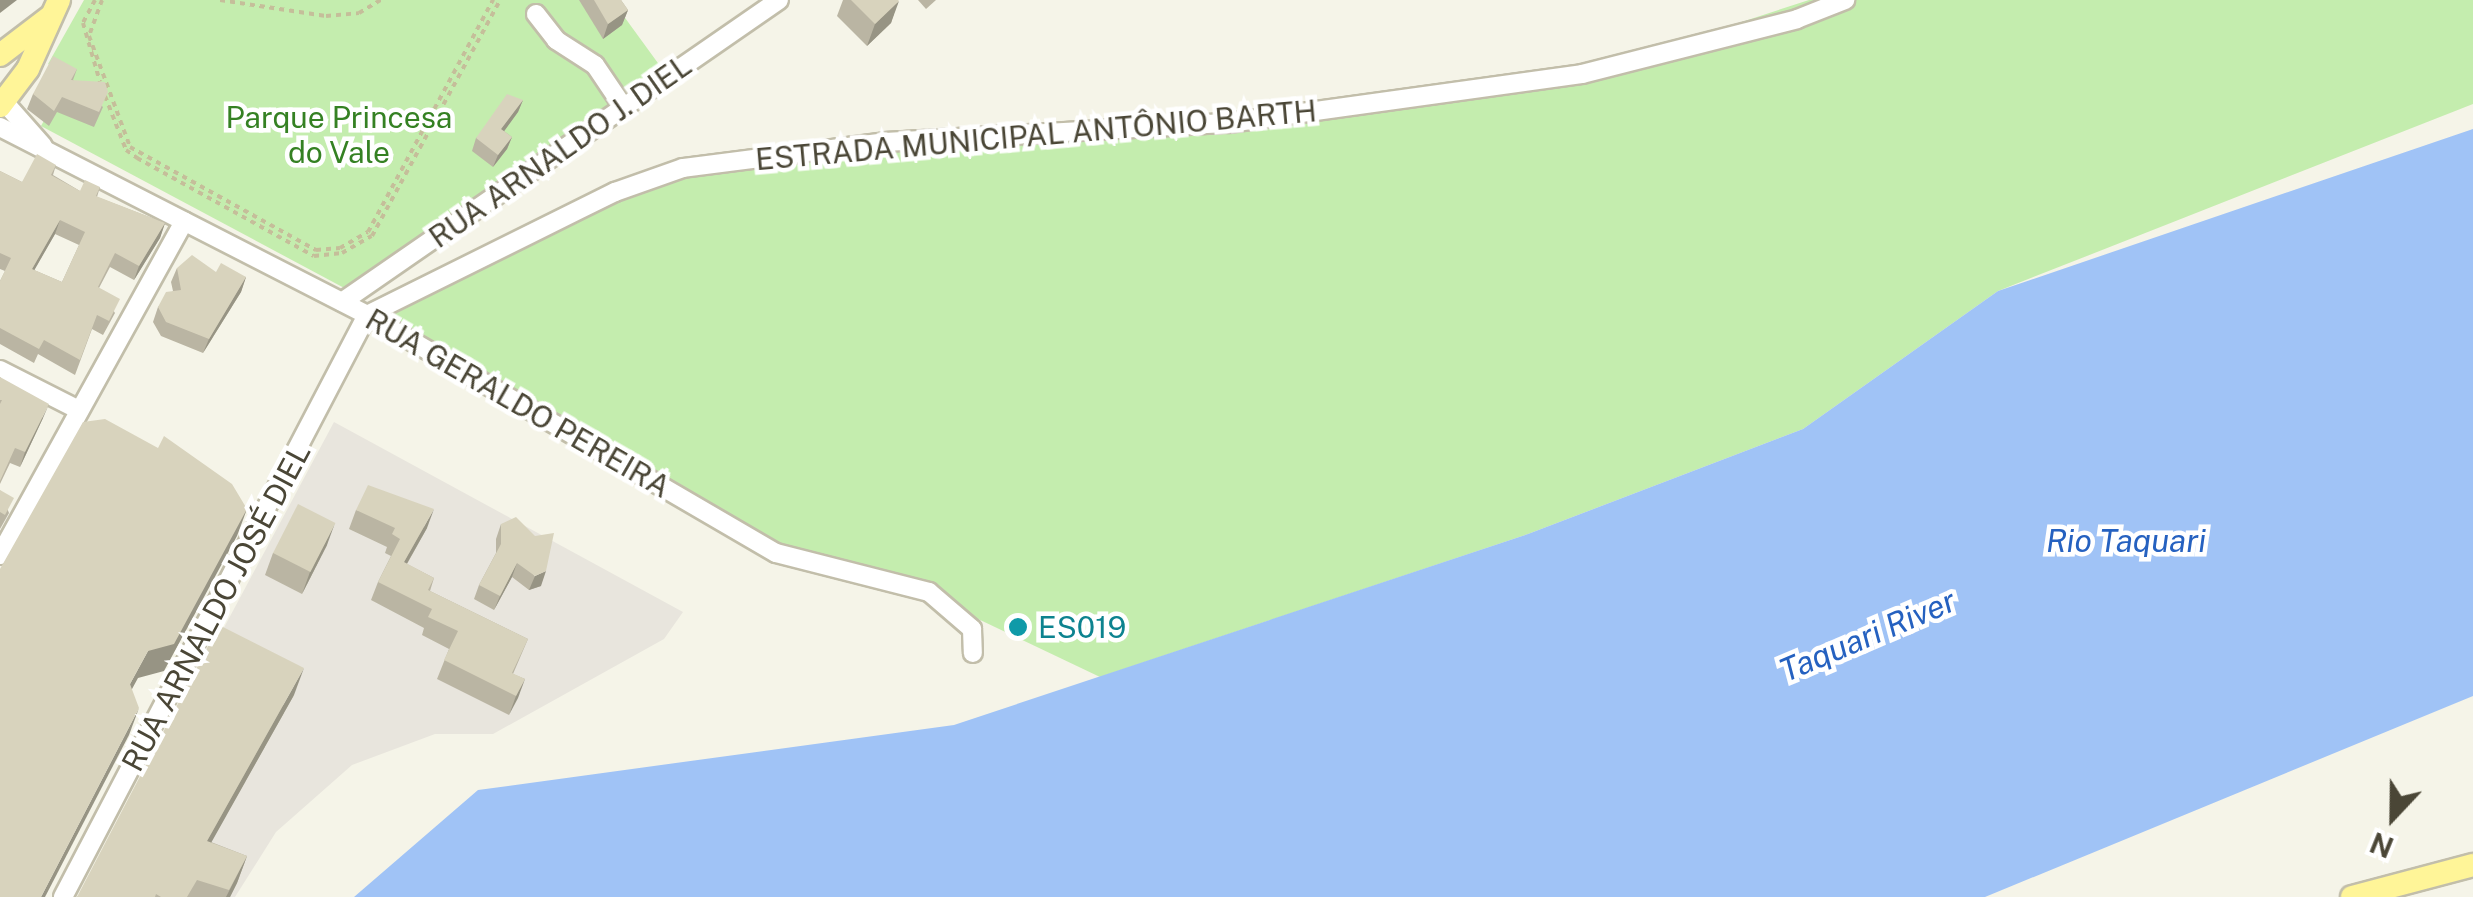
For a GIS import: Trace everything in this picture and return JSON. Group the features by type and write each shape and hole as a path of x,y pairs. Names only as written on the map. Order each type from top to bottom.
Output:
{"main road":[{"path":"0,55 56,7"},
{"path":"2,104 56,7"},
{"path":"0,73 8,86 2,104"},
{"path":"2352,897 2473,865"}],"street":[{"name":"RUA ARNALDO J. DIEL","path":"342,302 779,0"},
{"name":"ESTRADA MUNICIPAL ANTÔNIO BARTH","path":"367,315 615,192 683,168 885,142 1228,123 1582,74 1798,20 1845,0"},
{"path":"536,14 556,40 595,65 624,108"},
{"name":"RUA GERALDO PEREIRA","path":"2,104 44,147"},
{"name":"RUA GERALDO PEREIRA","path":"0,127 367,315 776,553 929,592 972,629 973,653"},
{"path":"0,556 184,221"},
{"name":"RUA ARNALDO JOSÉ DIEL","path":"63,897 367,315"},
{"path":"0,370 79,410"}],"path":[{"path":"98,0 82,23 84,37 126,150 314,256 342,254 372,236 496,0"},
{"path":"220,0 326,16 359,14 381,0"}],"shaded area":[{"path":"334,422 683,612 664,639 493,734 435,734 352,765 276,832 235,897 80,897"}],"green space":[{"name":"Parque Princesa do Vale","path":"84,0 612,0 663,70 348,290 41,126 69,75 48,64"},
{"path":"1809,0 2473,0 2473,104 1998,291 1803,429 1528,534 1100,677 955,608 815,567 367,315 683,168 885,142 1229,123 1582,74"}],"water":[{"name":"Rio Taquari","path":"2473,129 2473,696 1985,897 354,897 478,790 954,725 1528,534 1803,429 1998,291"}],"building":[{"path":"594,0 621,0 628,10 608,24"},
{"path":"851,0 898,0 899,1 875,24"},
{"path":"53,56 77,69 71,80 105,82 108,92 99,112 62,97 54,111 33,94"},
{"path":"507,94 523,100 501,129 512,137 498,155 476,138"},
{"path":"37,154 56,165 51,175 80,191 85,180 100,187 96,196 165,223 139,266 115,253 98,287 120,299 109,321 97,315 80,360 44,340 39,349 0,328 0,281 11,258 0,253 0,171 22,182","holes":["60,220 85,232 62,282 32,269"]},
{"path":"192,255 216,272 221,263 246,277 209,339 166,322 158,307 166,292 181,290 177,268"},
{"path":"0,377 49,404 25,452 15,448 0,481 2,400"},
{"path":"105,419 158,448 164,436 232,484 247,509 174,644 148,651 130,684 139,708 41,897 0,897 0,569 83,422"},
{"path":"368,485 434,509 404,562 434,578 428,590 528,639 512,673 525,679 516,696 444,660 458,631 428,617 432,609 378,582 400,539 392,534 395,528 356,510"},
{"path":"0,490 14,498 5,515 0,512"},
{"path":"298,504 335,523 310,572 273,553"},
{"path":"516,517 535,536 554,533 546,571 535,576 517,563 500,596 479,585 501,544 501,524"},
{"path":"219,625 304,668 207,841 247,856 229,890 197,880 187,897 77,897"}],"place":[{"name":"ES019","path":"1018,627"}],"water label":[{"name":"Taquari River","path":"1868,636"}]}
